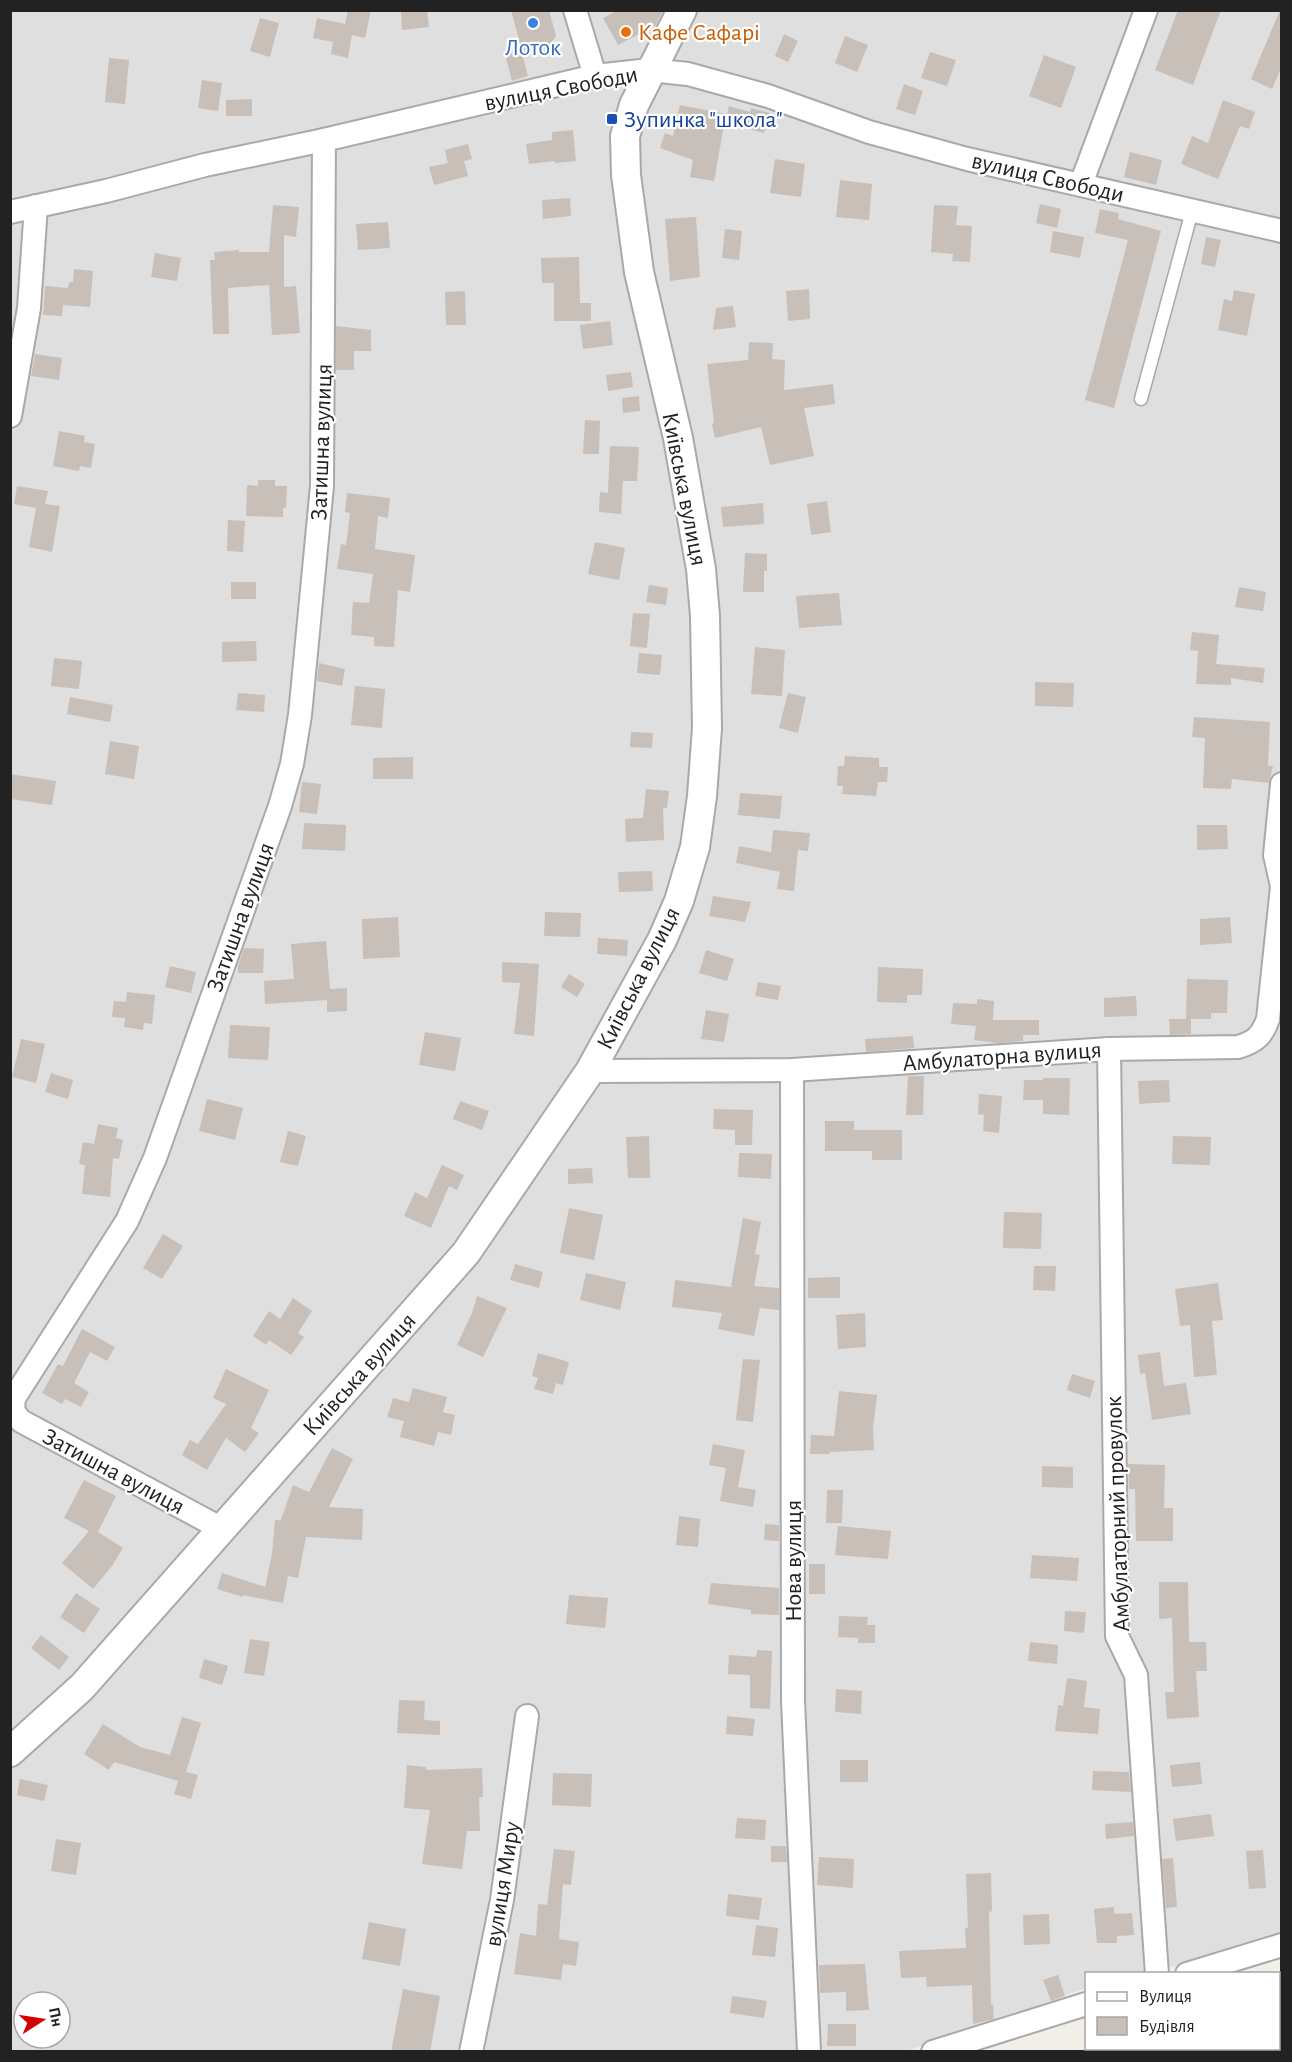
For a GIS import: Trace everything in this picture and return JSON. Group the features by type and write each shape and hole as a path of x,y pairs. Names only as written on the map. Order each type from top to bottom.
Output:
{"street":[{"path":"575,10 595,76"},
{"name":"Київська вулиця","path":"10,1752 82,1687 466,1253 590,1071 662,940 679,901 694,847 702,796 707,728 705,616 701,569 678,438 639,272 626,175 625,136 634,105 682,10"},
{"path":"1081,184 1146,10"},
{"name":"вулиця Свободи","path":"10,212 595,76 650,70 688,74 768,96 869,132 967,159 1281,231"},
{"name":"Затишна вулиця","path":"222,1528 21,1421 13,1410 13,1404 14,1398 127,1221 155,1158 280,806 292,764 300,715 322,486 324,140"},
{"path":"10,416 29,308 36,206"},
{"name":"Амбулаторна вулиця","path":"590,1071 792,1070 1109,1049 1238,1047 1251,1043 1263,1034 1268,1019 1281,887 1275,855 1281,784"},
{"name":"Амбулаторний провулок","path":"1109,1049 1117,1636 1136,1675 1157,1972"},
{"name":"Нова вулиця","path":"792,1070 793,1701 809,2052"},
{"name":"вулиця Миру","path":"471,2052 502,1900 527,1716"},
{"path":"1193,1972 1281,1945"},
{"path":"933,2052 1085,2004"}],"lane":[{"path":"1141,399 1191,211"}],"shaded area":[{"path":"11,11 1281,11 1281,1938 1176,1967 1166,1965 1143,1972 1085,1972 1085,1988 907,2051 11,2052"}],"building":[{"path":"348,10 371,10 365,38 352,35 348,58 331,54 333,42 313,38 317,18 345,24"},
{"path":"401,10 427,10 429,27 402,30"},
{"name":"Лоток","path":"511,10 549,10 556,36 547,48 523,55"},
{"name":"Кафе Сафарі","path":"618,10 663,10 656,25 618,45 603,18"},
{"path":"1178,10 1221,10 1193,85 1155,70"},
{"path":"1280,10 1281,68 1272,89 1251,79"},
{"path":"260,18 279,23 270,57 250,51"},
{"path":"784,34 798,41 788,62 775,56"},
{"path":"845,36 868,45 857,72 835,63"},
{"path":"521,50 528,76 512,81 505,54"},
{"path":"930,52 956,60 947,86 921,78"},
{"path":"1044,55 1076,67 1061,108 1029,96"},
{"path":"109,58 129,60 125,104 105,102"},
{"path":"202,80 222,83 218,111 198,108"},
{"path":"904,84 923,91 915,115 896,109"},
{"path":"252,99 252,116 226,116 226,100"},
{"path":"1223,100 1255,112 1249,129 1240,126 1218,179 1181,164 1192,136 1208,143"},
{"path":"680,105 726,114 714,181 690,177 693,160 660,148 665,133 673,136"},
{"path":"729,106 750,112 751,108 770,113 764,133 725,123"},
{"path":"573,130 576,161 529,164 526,144 552,140 552,132"},
{"path":"468,144 472,159 464,161 468,176 434,185 429,167 448,163 445,150"},
{"path":"1130,152 1162,160 1156,185 1124,177"},
{"path":"775,159 805,164 801,197 770,193"},
{"path":"840,180 872,184 869,220 836,217"},
{"path":"570,198 571,216 543,219 542,200"},
{"path":"1040,204 1061,209 1057,228 1036,223"},
{"path":"273,205 299,207 296,237 284,235 284,287 296,286 300,333 272,335 269,285 228,288 229,334 213,334 210,260 215,260 214,252 239,250 239,252 269,252"},
{"path":"934,205 958,206 956,225 972,226 970,262 952,261 953,254 931,252"},
{"path":"1100,209 1119,213 1118,219 1161,231 1114,408 1085,400 1128,240 1095,233"},
{"path":"696,217 700,277 670,281 665,219"},
{"path":"388,222 390,248 358,250 356,224"},
{"path":"725,229 742,231 739,260 722,258"},
{"path":"1053,231 1084,237 1080,258 1050,252"},
{"path":"1206,237 1221,240 1215,267 1201,264"},
{"path":"155,253 181,258 177,281 151,277"},
{"path":"579,257 580,303 591,303 591,321 554,321 554,283 542,283 541,258"},
{"path":"74,269 93,271 90,307 63,305 62,316 43,315 45,286 68,288 69,282 73,282"},
{"path":"809,289 810,319 788,321 786,291"},
{"path":"1234,290 1255,294 1247,336 1218,330 1224,299 1232,301"},
{"path":"465,291 466,325 446,325 445,292"},
{"path":"733,306 736,327 713,330 716,308"},
{"path":"610,321 613,345 583,349 580,325"},
{"path":"336,326 371,330 371,351 354,351 354,370 336,370"},
{"path":"749,342 773,343 772,359 785,360 784,390 833,384 835,404 804,408 814,456 770,465 761,427 715,438 707,364 748,360"},
{"path":"35,354 62,358 59,380 31,376"},
{"path":"631,372 633,387 608,391 606,375"},
{"path":"639,396 640,411 623,413 622,398"},
{"path":"585,420 600,421 599,454 583,454"},
{"path":"59,431 85,436 84,442 95,444 91,468 80,466 79,471 53,466"},
{"path":"610,446 639,447 637,481 623,481 621,514 599,512 600,492 608,493"},
{"path":"258,480 275,480 275,486 287,486 286,508 283,508 283,517 246,516 247,485 258,486"},
{"path":"17,486 48,491 45,504 60,506 52,552 29,547 36,508 14,504"},
{"path":"347,493 390,498 388,518 378,516 375,549 415,555 410,592 398,590 394,647 374,646 374,637 351,635 353,602 369,603 373,574 337,569 341,544 346,545 350,513 345,512"},
{"path":"827,501 831,532 811,535 807,504"},
{"path":"763,503 764,524 723,527 721,507"},
{"path":"228,520 245,521 243,552 227,551"},
{"path":"595,542 625,548 619,580 588,574"},
{"path":"745,553 767,554 764,592 743,592"},
{"path":"231,582 256,582 256,599 231,599"},
{"path":"649,585 668,588 666,605 646,602"},
{"path":"1239,587 1266,592 1263,611 1235,607"},
{"path":"839,593 842,625 799,628 796,596"},
{"path":"633,613 650,614 647,648 630,646"},
{"path":"1192,632 1219,635 1216,664 1265,668 1263,683 1231,678 1231,685 1196,684 1198,651 1190,650"},
{"path":"256,641 257,661 222,662 222,642"},
{"path":"755,647 785,650 782,696 751,694"},
{"path":"639,653 662,655 660,675 637,673"},
{"path":"54,658 82,661 79,689 51,686"},
{"path":"319,663 345,669 342,686 317,681"},
{"path":"1035,682 1074,683 1073,707 1035,706"},
{"path":"355,686 385,689 382,728 351,725"},
{"path":"238,693 265,695 264,712 236,710"},
{"path":"788,693 806,697 798,733 779,728"},
{"path":"70,697 113,705 110,722 67,714"},
{"path":"1194,717 1270,722 1268,766 1273,766 1269,783 1232,779 1231,789 1203,788 1205,738 1192,737"},
{"path":"631,732 653,733 652,748 630,747"},
{"path":"110,741 139,746 134,779 105,774"},
{"path":"845,756 879,758 879,767 888,767 887,782 878,782 876,796 842,794 843,786 837,786 838,766 844,766"},
{"path":"413,757 413,779 373,779 373,758"},
{"path":"10,774 56,781 52,805 10,799"},
{"path":"302,782 321,784 317,814 299,812"},
{"path":"646,789 669,791 667,808 663,808 664,840 626,842 625,819 643,818"},
{"path":"740,793 782,796 780,819 738,815"},
{"path":"304,823 346,825 345,851 302,849"},
{"path":"1197,825 1227,825 1228,849 1197,850"},
{"path":"773,830 810,833 808,851 798,850 794,891 777,889 780,872 736,863 739,846 771,852"},
{"path":"652,871 653,891 619,892 618,872"},
{"path":"713,896 751,902 745,922 709,916"},
{"path":"545,912 581,913 580,937 544,936"},
{"path":"398,917 400,957 363,959 362,919"},
{"path":"1230,917 1232,943 1200,945 1200,919"},
{"path":"598,938 628,940 627,956 597,954"},
{"path":"326,941 330,989 347,988 347,1011 327,1012 327,1000 265,1004 264,981 294,979 291,944"},
{"path":"244,948 264,949 263,973 238,973"},
{"path":"706,950 734,959 727,981 699,973"},
{"path":"502,962 539,964 534,1036 514,1034 520,983 502,982"},
{"path":"170,966 196,972 191,993 165,987"},
{"path":"878,967 923,969 922,995 907,995 907,1003 877,1002"},
{"path":"569,974 585,984 577,997 561,987"},
{"path":"1187,979 1228,980 1227,1013 1211,1013 1211,1019 1191,1019 1191,1034 1170,1035 1169,1019 1186,1019"},
{"path":"758,982 781,986 778,1000 755,996"},
{"path":"127,992 155,995 152,1024 144,1023 143,1030 124,1027 125,1018 112,1017 114,1001 126,1002"},
{"path":"1136,996 1137,1016 1104,1017 1104,998"},
{"path":"977,999 994,1001 993,1020 1039,1020 1039,1035 1023,1035 1023,1041 998,1043 974,1040 976,1026 951,1024 953,1003 977,1004"},
{"path":"706,1010 729,1014 724,1042 701,1039"},
{"path":"230,1025 270,1027 268,1060 228,1058"},
{"path":"425,1032 461,1038 455,1071 419,1065"},
{"path":"913,1036 914,1048 866,1052 865,1039"},
{"path":"21,1039 45,1044 36,1083 12,1077"},
{"path":"51,1073 73,1080 68,1099 45,1092"},
{"path":"908,1076 924,1076 923,1115 906,1115"},
{"path":"1043,1078 1070,1078 1069,1115 1043,1114 1043,1100 1023,1100 1024,1080 1043,1080"},
{"path":"1169,1080 1170,1102 1139,1104 1138,1081"},
{"path":"979,1094 1002,1096 999,1133 983,1131 984,1115 978,1114"},
{"path":"207,1099 243,1108 235,1140 199,1131"},
{"path":"460,1101 489,1111 482,1130 453,1119"},
{"path":"714,1109 753,1110 752,1145 735,1145 735,1130 713,1129"},
{"path":"825,1121 854,1121 854,1130 902,1130 902,1160 872,1160 872,1151 825,1151"},
{"path":"98,1124 118,1128 116,1138 123,1140 119,1159 113,1158 110,1197 82,1194 85,1165 79,1164 83,1142 94,1144"},
{"path":"288,1131 306,1136 298,1166 280,1162"},
{"path":"649,1136 650,1178 628,1178 626,1137"},
{"path":"1173,1136 1211,1137 1210,1165 1172,1164"},
{"path":"739,1153 772,1154 771,1179 738,1177"},
{"path":"442,1165 464,1175 457,1190 449,1186 431,1228 404,1216 415,1192 427,1198"},
{"path":"592,1168 593,1183 568,1184 568,1169"},
{"path":"569,1208 603,1215 594,1260 560,1253"},
{"path":"1004,1212 1042,1213 1041,1249 1003,1248"},
{"path":"743,1218 761,1222 755,1254 760,1255 754,1286 779,1288 779,1310 760,1308 754,1336 718,1329 722,1313 672,1307 675,1280 731,1287"},
{"path":"163,1234 183,1246 162,1279 143,1268"},
{"path":"515,1264 543,1272 539,1288 510,1280"},
{"path":"1034,1266 1056,1266 1055,1291 1033,1290"},
{"path":"586,1273 626,1282 620,1310 580,1300"},
{"path":"840,1277 840,1298 808,1298 808,1278"},
{"path":"1218,1283 1223,1320 1212,1321 1217,1375 1194,1377 1190,1325 1180,1326 1175,1289"},
{"path":"477,1296 507,1308 483,1357 457,1345"},
{"path":"293,1298 312,1311 298,1333 304,1337 291,1355 269,1340 266,1345 253,1336 269,1311 280,1319"},
{"path":"865,1313 866,1347 838,1349 836,1315"},
{"path":"82,1329 115,1347 107,1361 90,1352 74,1383 89,1392 81,1407 65,1399 62,1404 42,1393 58,1364 63,1366"},
{"path":"1160,1352 1164,1386 1186,1383 1191,1414 1152,1420 1145,1373 1140,1374 1138,1355"},
{"path":"538,1353 569,1362 563,1385 556,1383 553,1394 534,1389 538,1378 532,1376"},
{"path":"743,1359 760,1360 753,1422 736,1420"},
{"path":"226,1369 269,1390 251,1428 259,1433 245,1452 226,1438 207,1470 182,1455 190,1440 198,1444 226,1404 213,1398"},
{"path":"1072,1374 1095,1381 1090,1398 1067,1390"},
{"path":"413,1388 447,1397 443,1412 455,1415 451,1435 438,1432 434,1446 400,1437 404,1421 387,1417 393,1398 409,1402"},
{"path":"839,1391 877,1395 873,1429 874,1450 810,1454 811,1435 834,1436"},
{"path":"713,1444 745,1450 738,1487 756,1490 753,1507 720,1501 726,1468 709,1465"},
{"path":"332,1448 353,1459 329,1507 363,1509 362,1540 306,1537 298,1578 288,1576 283,1603 243,1595 243,1597 217,1589 222,1573 265,1587 272,1554 275,1520 281,1520 293,1485 309,1492"},
{"path":"1128,1464 1165,1465 1164,1508 1173,1508 1173,1541 1136,1541 1135,1489 1129,1489"},
{"path":"1042,1466 1073,1467 1073,1488 1042,1487"},
{"path":"84,1480 116,1496 98,1532 123,1548 93,1589 62,1563 89,1531 64,1518"},
{"path":"827,1490 843,1490 842,1523 826,1523"},
{"path":"679,1516 700,1519 698,1547 676,1545"},
{"path":"765,1524 779,1525 779,1541 764,1540"},
{"path":"838,1526 891,1531 888,1559 835,1555"},
{"path":"1032,1555 1079,1558 1077,1581 1030,1578"},
{"path":"809,1564 825,1564 825,1594 809,1594"},
{"path":"1159,1582 1188,1582 1189,1642 1206,1642 1207,1671 1196,1671 1199,1717 1167,1719 1165,1692 1174,1692 1172,1618 1159,1619"},
{"path":"711,1583 779,1588 779,1615 751,1614 751,1610 708,1604"},
{"path":"76,1593 100,1609 84,1633 60,1617"},
{"path":"569,1595 608,1598 605,1628 566,1624"},
{"path":"1065,1611 1086,1612 1084,1633 1064,1631"},
{"path":"839,1616 868,1617 867,1625 875,1625 875,1643 858,1643 858,1638 838,1637"},
{"path":"41,1635 69,1657 59,1670 31,1648"},
{"path":"250,1639 270,1642 264,1676 244,1673"},
{"path":"1030,1642 1058,1645 1057,1664 1028,1661"},
{"path":"757,1650 772,1651 770,1709 750,1708 750,1675 728,1674 729,1655 756,1657"},
{"path":"204,1659 228,1666 222,1685 199,1678"},
{"path":"1067,1678 1087,1681 1084,1707 1100,1709 1098,1734 1055,1731 1058,1705 1063,1706"},
{"path":"836,1689 862,1691 861,1714 835,1712"},
{"path":"399,1700 425,1701 424,1720 440,1721 440,1735 397,1733"},
{"path":"727,1716 755,1719 753,1736 726,1734"},
{"path":"182,1717 201,1723 186,1772 198,1775 191,1799 174,1794 178,1781 114,1762 109,1770 84,1754 103,1724 140,1747 170,1755"},
{"path":"840,1760 868,1760 868,1782 840,1782"},
{"path":"1200,1762 1202,1784 1172,1787 1170,1765"},
{"path":"407,1765 426,1767 426,1770 482,1768 483,1797 479,1797 480,1831 467,1831 462,1869 422,1864 430,1810 404,1808"},
{"path":"1093,1771 1129,1772 1131,1792 1092,1790"},
{"path":"553,1773 592,1774 591,1807 552,1805"},
{"path":"20,1779 48,1785 44,1801 17,1795"},
{"path":"1211,1814 1214,1836 1176,1841 1173,1819"},
{"path":"737,1818 766,1820 765,1840 735,1838"},
{"path":"1133,1822 1134,1836 1106,1839 1105,1824"},
{"path":"56,1839 81,1843 76,1875 51,1871"},
{"path":"771,1846 786,1846 787,1862 771,1862"},
{"path":"554,1849 575,1851 571,1885 563,1884 559,1939 579,1942 576,1966 563,1964 561,1980 514,1974 520,1933 536,1936 538,1904 547,1905"},
{"path":"1263,1850 1266,1888 1249,1889 1246,1851"},
{"path":"819,1857 854,1859 853,1888 817,1885"},
{"path":"1173,1858 1177,1907 1166,1908 1162,1859"},
{"path":"991,1873 992,1911 989,1912 991,2005 993,2005 994,2019 973,2024 972,1985 927,1987 926,1977 901,1978 899,1951 966,1948 965,1928 968,1928 966,1874"},
{"path":"728,1894 762,1898 759,1920 726,1916"},
{"path":"1114,1907 1114,1914 1132,1913 1134,1935 1117,1936 1117,1943 1097,1943 1094,1909"},
{"path":"1049,1914 1050,1944 1024,1945 1023,1915"},
{"path":"369,1922 406,1929 400,1966 362,1959"},
{"path":"756,1925 778,1928 775,1957 752,1955"},
{"path":"865,1964 869,2010 846,2011 846,1992 820,1993 819,1965"},
{"path":"1058,1975 1065,1996 1051,2001 1043,1980"},
{"path":"403,1989 440,1996 430,2052 391,2052"},
{"path":"732,1996 767,2001 764,2018 730,2013"},
{"path":"828,2024 856,2024 856,2046 827,2046"}],"place":[{"name":"Лоток","path":"533,23"},
{"name":"Кафе Сафарі","path":"626,32"},
{"name":"Зупинка \"школа\"","path":"612,119"}]}
